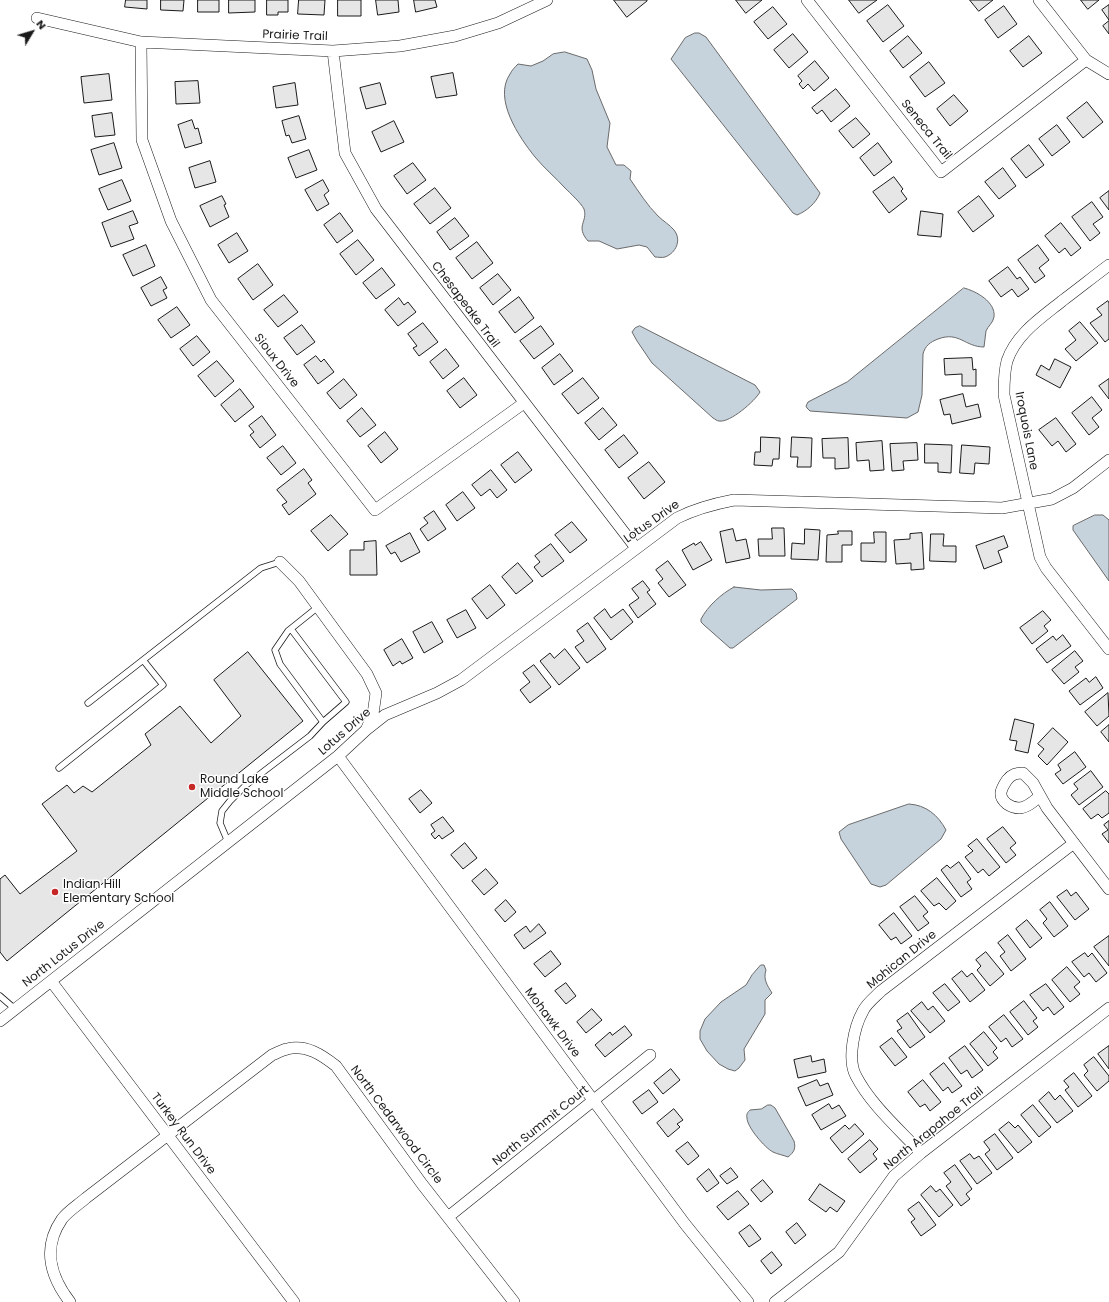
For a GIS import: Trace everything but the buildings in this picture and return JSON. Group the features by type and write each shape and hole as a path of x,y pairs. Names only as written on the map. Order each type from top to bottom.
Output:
{"street":[{"name":"Prairie Trail","path":"37,18 140,42 333,51 400,46 455,36 498,23 547,0"},
{"name":"Seneca Trail","path":"807,0 941,172 1086,60"},
{"path":"1039,0 1086,60 1109,74"},
{"name":"Sioux Drive","path":"140,42 142,140 171,221 211,300 375,510 524,403"},
{"name":"Chesapeake Trail","path":"333,51 345,153 376,209 636,548"},
{"name":"Iroquois Lane","path":"1109,265 1036,321 1022,334 1013,347 1007,362 1004,379 1004,395 1040,557 1046,568 1109,650"},
{"name":"Lotus Drive","path":"277,804 338,756 385,715 437,694 461,680 656,532 682,515 694,510 712,504 734,500 1002,508 1052,499 1073,488 1109,460"},
{"path":"280,562 299,580 367,674 376,693 373,714 366,730"},
{"name":"Mohawk Drive","path":"338,756 685,1224 748,1302"},
{"path":"1040,796 1034,802 1018,808 1010,806 1002,800 1000,793 1011,776 1017,773 1023,773 1033,783 1047,808 1109,889"},
{"name":"North Lotus Drive","path":"0,1021 277,804"},
{"name":"Mohican Drive","path":"921,1153 873,1101 855,1075 851,1052 855,1029 863,1010 881,991 1074,843"},
{"name":"Turkey Run Drive","path":"52,981 294,1302"},
{"name":"North Arapahoe Trail","path":"775,1302 839,1252 894,1176 921,1153 1109,1008"},
{"name":"North Cedarwood Circle","path":"70,1302 64,1294 52,1269 50,1252 53,1236 63,1218 86,1198 272,1055 288,1048 305,1048 322,1055 336,1066 448,1217 514,1302"},
{"name":"North Summit Court","path":"448,1217 650,1055"}],"lane":[{"path":"88,703 261,568 280,562"},
{"path":"318,607 291,629 275,650 280,664 323,722"},
{"path":"228,842 220,824 222,811 246,785 310,736 323,722 346,702 291,629"},
{"path":"59,768 163,685 144,660"},
{"path":"0,996 15,1009"}],"shaded area":[{"path":"695,33 699,33 706,37 820,193 814,203 804,211 797,215 793,213 671,59 685,38"},
{"path":"565,52 587,59 592,70 596,89 610,123 607,147 616,165 624,165 631,171 630,179 643,198 654,212 672,228 676,234 678,238 677,246 669,255 664,257 655,257 647,247 639,245 617,249 599,241 588,241 582,232 585,213 583,207 535,157 516,129 506,106 504,95 506,84 512,71 518,64 531,66 543,61 553,54"},
{"path":"964,288 974,292 989,302 994,312 992,323 986,331 984,347 972,345 957,338 951,337 938,339 928,345 923,354 922,395 918,412 907,418 810,411 807,408 806,406 808,402 847,382"},
{"path":"640,326 755,385 760,392 748,406 729,419 719,421 713,418 652,363 632,332 635,328"},
{"path":"1095,515 1103,515 1109,520 1109,581 1073,530 1073,526"},
{"path":"734,587 761,590 792,589 796,593 797,599 733,648 730,648 701,622 701,619 715,601"},
{"path":"909,804 921,806 931,812 946,830 941,839 886,885 880,887 871,884 841,839 839,832 848,825"},
{"path":"761,965 764,965 766,970 765,979 772,993 765,1000 765,1014 744,1049 745,1060 735,1071 719,1064 707,1051 700,1039 700,1031 705,1019 721,1002 746,985"},
{"path":"768,1105 775,1108 794,1141 794,1150 788,1157 770,1150 753,1132 748,1122 747,1115 750,1110 761,1109"}],"place":[{"name":"Round Lake Middle School","path":"192,787"},
{"name":"Indian Hill Elementary School","path":"55,892"}]}
